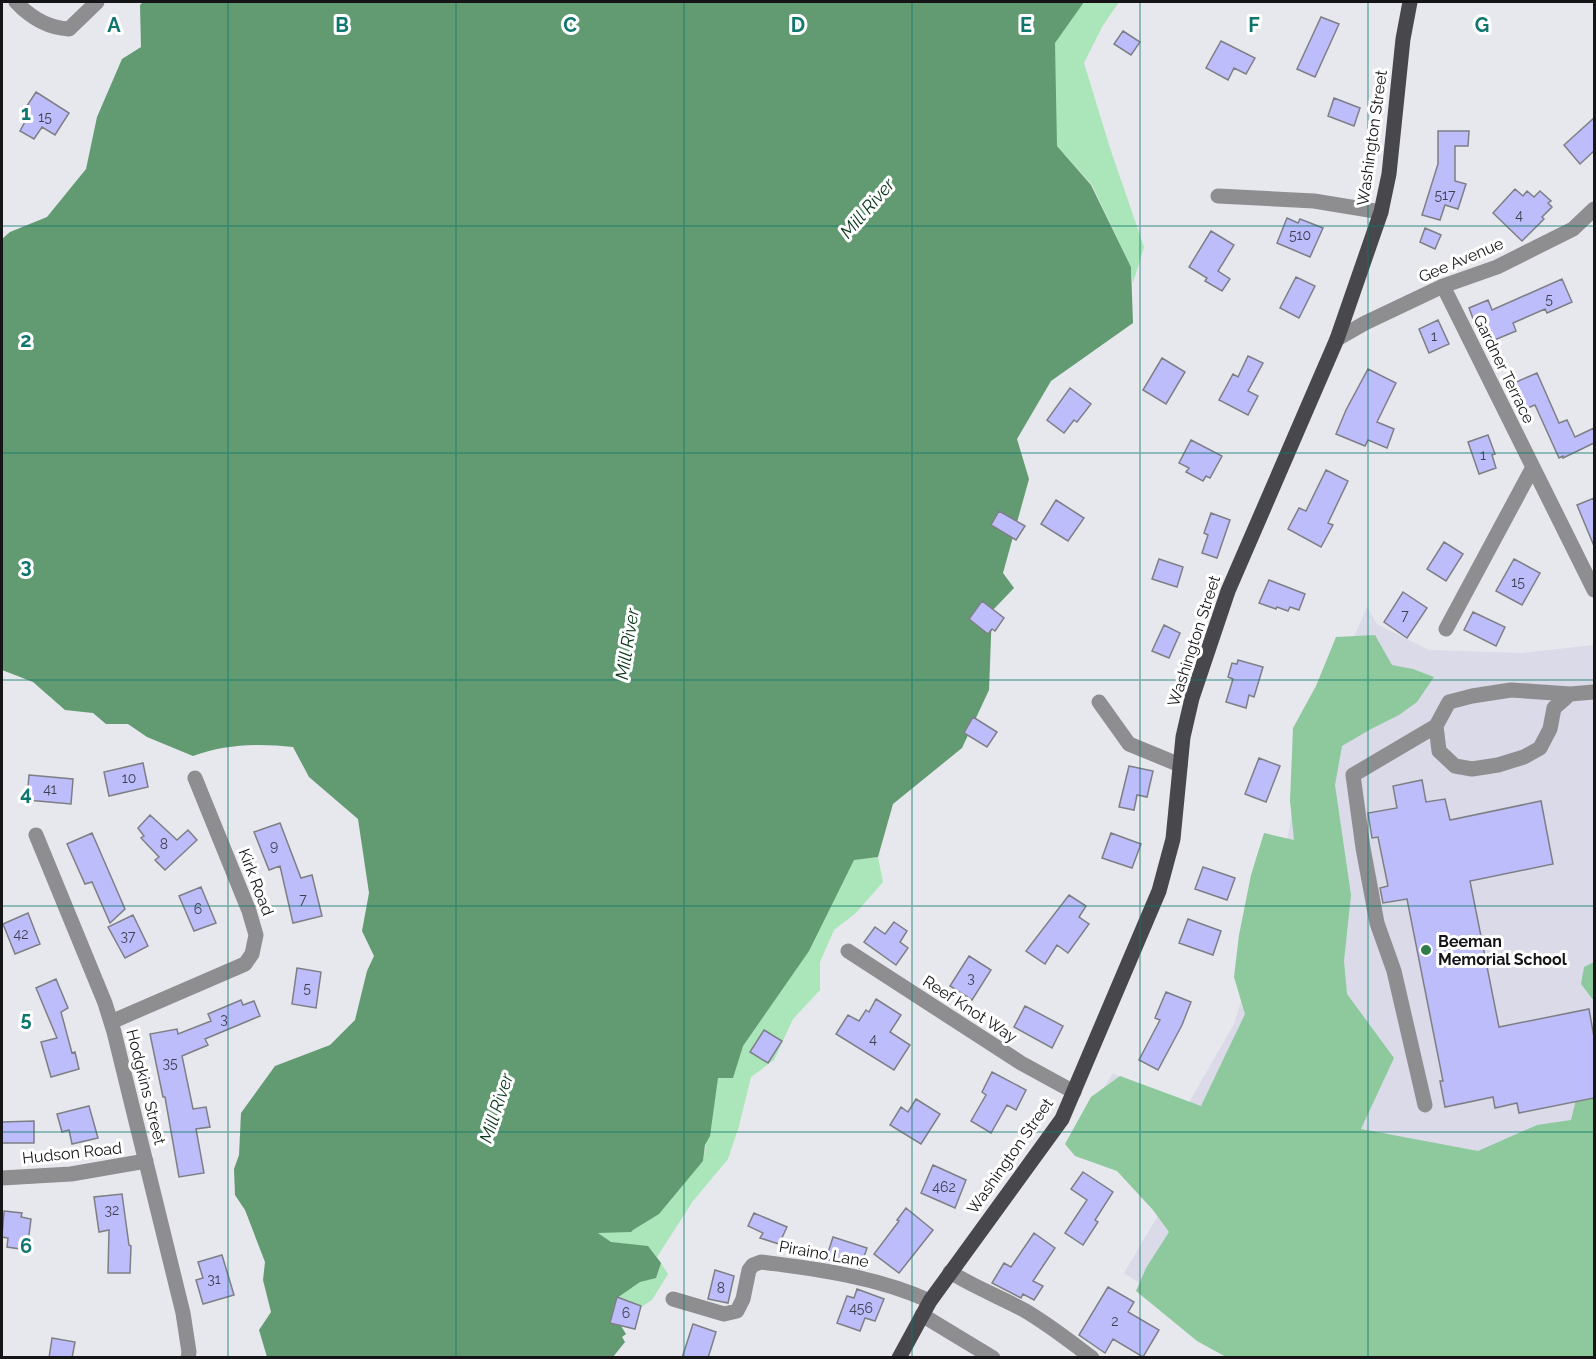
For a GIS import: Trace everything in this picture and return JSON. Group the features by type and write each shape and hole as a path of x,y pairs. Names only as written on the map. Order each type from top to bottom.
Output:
{"main road":[{"name":"Washington Street","path":"898,1358 930,1301 1062,1119 1159,891 1173,839 1183,737 1192,698 1228,591 1337,339 1381,212 1389,174 1403,39 1410,2"}],"street":[{"path":"16,2 24,10 56,29 69,29 97,2"},
{"path":"1218,196 1314,201 1381,212"},
{"name":"Gee Avenue","path":"1337,339 1443,286 1497,267 1573,228 1594,209"},
{"name":"Gardner Terrace","path":"1443,286 1594,590"},
{"path":"1446,629 1533,467"},
{"path":"1425,1105 1394,971 1377,923 1363,848 1353,775 1436,726 1449,702 1511,690 1570,694 1594,692"},
{"path":"1436,726 1439,751 1455,766 1472,769 1498,765 1524,758 1540,748 1550,729 1554,708 1570,694"},
{"path":"1099,702 1129,744 1180,765"},
{"name":"Kirk Road","path":"111,1022 245,964 252,954 256,935 249,911 195,778"},
{"name":"Hodgkins Street","path":"36,835 111,1022 183,1312 188,1358"},
{"name":"Reef Knot Way","path":"848,951 1021,1063 1074,1092"},
{"name":"Hudson Road","path":"2,1178 71,1174 146,1161"},
{"name":"Piraino Lane","path":"673,1299 724,1314 737,1311 743,1299 750,1270 753,1265 761,1262 859,1278 912,1292 930,1301"},
{"path":"950,1272 976,1288 1022,1309 1054,1329 1092,1358"},
{"path":"922,1315 993,1358"}],"shaded area":[{"path":"1077,2 1119,2 1102,27 1084,63 1144,247 1133,283 1131,267 1092,185 1049,137 1048,45"},
{"name":"Beeman Memorial School","path":"1367,607 1377,624 1429,650 1521,653 1594,645 1594,1357 1253,1357 1124,1273 1166,1202 1071,1141 1113,1073 1183,1113 1234,1024 1280,876 1304,751"},
{"path":"1375,635 1392,665 1413,669 1434,677 1417,702 1399,715 1342,746 1335,785 1351,895 1344,961 1347,994 1394,1058 1361,1129 1478,1151 1537,1125 1571,1120 1578,1091 1594,1076 1594,1357 1226,1357 1197,1341 1136,1291 1146,1268 1169,1232 1153,1210 1117,1171 1075,1156 1065,1144 1091,1097 1120,1076 1201,1106 1245,1014 1234,977 1239,935 1251,875 1264,833 1294,840 1290,801 1293,728 1316,686 1336,637"},
{"path":"878,857 883,882 856,913 834,930 820,962 820,990 793,1019 774,1060 751,1077 728,1159 693,1201 657,1257 668,1274 652,1300 616,1323 607,1304 610,1255 597,1232 703,1161 709,1127 713,1075 851,860"},
{"path":"1594,962 1594,1001 1581,984 1584,967"}],"water":[{"name":"Mill River","path":"143,2 1084,2 1055,43 1057,146 1091,185 1131,267 1133,323 1051,381 1017,439 1029,479 1003,573 1014,588 992,611 989,690 962,748 893,804 878,857 854,860 809,951 743,1046 733,1078 718,1078 710,1136 705,1145 703,1161 659,1214 631,1232 598,1233 611,1242 648,1246 661,1263 656,1278 640,1282 617,1298 613,1313 626,1334 622,1337 625,1342 613,1357 267,1357 259,1330 271,1312 263,1280 265,1262 245,1210 235,1195 234,1169 239,1155 241,1113 275,1066 330,1045 355,1020 367,971 374,956 362,931 369,893 358,819 309,777 293,747 242,746 217,749 193,756 147,737 128,724 106,724 93,713 65,710 33,682 2,670 2,239 10,232 47,217 86,169 97,117 122,59 141,47 140,5"}],"building":[{"path":"1321,17 1339,24 1315,77 1297,69"},
{"path":"1123,31 1140,42 1131,55 1114,44"},
{"path":"1221,41 1255,58 1246,74 1234,68 1228,80 1206,68"},
{"path":"36,92 69,113 55,135 42,127 34,139 20,131 27,118 21,115"},
{"path":"1334,98 1360,108 1354,126 1328,116"},
{"path":"1594,118 1594,151 1580,164 1564,145"},
{"path":"1438,131 1469,131 1468,146 1455,146 1455,181 1466,184 1458,209 1445,205 1440,220 1422,215 1438,164"},
{"path":"1515,189 1523,196 1527,191 1534,197 1540,191 1551,201 1548,203 1552,207 1542,217 1544,219 1522,241 1493,213"},
{"path":"1287,218 1298,223 1300,219 1323,228 1310,257 1277,243"},
{"path":"1425,228 1441,235 1435,249 1420,242"},
{"path":"1211,231 1234,245 1218,271 1230,279 1222,291 1205,281 1207,278 1189,267"},
{"path":"1296,277 1315,286 1299,318 1280,308"},
{"path":"1562,279 1572,302 1547,313 1545,309 1513,323 1516,331 1492,341 1487,328 1478,332 1469,308 1488,300 1492,310"},
{"path":"1438,320 1449,344 1429,353 1419,329"},
{"path":"1248,356 1263,363 1248,391 1258,396 1248,415 1219,400 1233,374 1238,377"},
{"path":"1162,358 1185,372 1166,404 1143,390"},
{"path":"1368,369 1396,383 1377,422 1394,429 1387,448 1368,440 1365,446 1336,434"},
{"path":"1537,373 1559,423 1567,420 1575,437 1594,428 1594,443 1559,458 1535,405 1525,409 1514,383"},
{"path":"1070,388 1091,404 1077,422 1074,420 1064,433 1047,420"},
{"path":"1488,435 1495,454 1492,455 1496,468 1479,474 1468,442"},
{"path":"1191,440 1222,456 1210,478 1206,476 1203,481 1186,472 1189,468 1179,463"},
{"path":"1326,470 1348,481 1328,523 1333,525 1321,547 1288,529 1299,508 1306,511"},
{"path":"1594,498 1594,546 1577,505"},
{"path":"1056,500 1084,518 1068,541 1041,524"},
{"path":"999,511 1025,526 1016,540 991,525"},
{"path":"1211,513 1230,520 1217,558 1202,553 1208,535 1204,533"},
{"path":"1444,542 1463,554 1446,581 1427,569"},
{"path":"1159,559 1183,567 1177,587 1152,579"},
{"path":"1514,559 1540,573 1522,605 1496,591"},
{"path":"1269,580 1305,594 1299,610 1290,607 1288,611 1277,607 1276,609 1259,603"},
{"path":"1403,592 1427,608 1407,638 1384,622"},
{"path":"982,601 1004,618 995,631 992,629 988,634 969,619"},
{"path":"1473,612 1505,627 1496,646 1464,630"},
{"path":"1164,625 1180,633 1169,658 1152,651"},
{"path":"1238,660 1263,667 1254,697 1249,695 1246,708 1226,702 1233,679 1228,677 1232,663 1237,664"},
{"path":"973,717 997,732 987,747 964,733"},
{"path":"1259,758 1280,766 1266,802 1245,794"},
{"path":"143,763 148,787 109,796 104,772"},
{"path":"1129,766 1153,771 1147,797 1137,795 1134,810 1119,807"},
{"path":"29,775 73,779 71,804 27,800"},
{"path":"1422,780 1426,802 1445,799 1450,820 1541,801 1553,864 1470,881 1499,1027 1589,1009 1594,1037 1594,1098 1519,1113 1517,1103 1495,1108 1493,1097 1445,1107 1440,1081 1443,1081 1407,899 1383,903 1380,888 1388,886 1378,837 1372,838 1368,813 1397,808 1393,786"},
{"path":"150,815 177,840 188,830 197,840 165,870 155,860 159,857 141,838 144,836 138,828"},
{"path":"280,823 301,878 312,875 322,916 293,923 280,866 269,870 254,832"},
{"path":"92,833 125,909 110,923 92,882 85,884 67,844"},
{"path":"1111,833 1141,844 1132,868 1102,858"},
{"path":"1203,867 1235,878 1227,900 1195,889"},
{"path":"201,887 216,923 194,931 179,896"},
{"path":"1069,895 1086,906 1079,917 1089,924 1068,953 1057,945 1045,964 1026,951"},
{"path":"28,913 40,944 15,954 3,924"},
{"path":"133,915 148,946 125,958 108,927"},
{"path":"1188,919 1221,931 1213,955 1179,943"},
{"path":"894,922 907,931 900,942 908,948 896,965 864,942 875,927 885,934"},
{"path":"969,956 991,970 972,1000 950,986"},
{"path":"297,968 321,972 316,1008 292,1004"},
{"path":"56,979 68,1008 61,1012 72,1053 75,1052 79,1069 51,1077 41,1042 57,1038 36,988"},
{"path":"1166,992 1191,1002 1182,1025 1158,1070 1139,1060 1160,1020 1155,1018"},
{"path":"876,999 901,1015 890,1032 910,1045 894,1070 836,1034 848,1015 859,1021 866,1010 869,1012"},
{"path":"241,1000 243,1005 254,1001 260,1016 205,1039 208,1045 182,1056 193,1109 206,1107 210,1127 196,1129 204,1173 179,1177 165,1097 163,1097 150,1034 177,1029 178,1034 211,1021 208,1014"},
{"path":"1025,1006 1063,1026 1052,1048 1014,1027"},
{"path":"764,1030 782,1041 768,1063 750,1052"},
{"path":"992,1072 1026,1090 1016,1110 1007,1105 991,1133 971,1121 986,1095 982,1092"},
{"path":"916,1099 940,1114 921,1144 890,1125 901,1107 908,1112"},
{"path":"89,1106 98,1138 72,1144 69,1130 62,1132 57,1114"},
{"path":"34,1121 34,1143 2,1143 2,1122"},
{"path":"933,1165 966,1180 955,1208 921,1193"},
{"path":"1083,1172 1113,1192 1095,1220 1098,1222 1083,1245 1065,1233 1087,1200 1071,1189"},
{"path":"122,1194 129,1245 131,1246 130,1273 108,1273 109,1230 99,1232 94,1197"},
{"path":"906,1208 933,1230 899,1273 874,1254"},
{"path":"4,1211 22,1213 21,1217 31,1219 27,1250 7,1247 8,1238 2,1237"},
{"path":"754,1213 787,1227 779,1244 760,1238 763,1233 748,1226"},
{"path":"1034,1233 1055,1248 1033,1281 1043,1286 1034,1300 1023,1294 1021,1298 992,1283 1004,1263 1011,1267"},
{"path":"833,1237 867,1248 860,1268 826,1259"},
{"path":"222,1255 234,1295 203,1304 196,1280 203,1278 198,1262"},
{"path":"715,1270 734,1276 728,1303 708,1299"},
{"path":"1108,1287 1134,1302 1128,1312 1159,1330 1143,1357 1113,1339 1105,1353 1079,1335"},
{"path":"857,1289 884,1299 875,1321 865,1318 860,1331 837,1323 847,1296 854,1298"},
{"path":"617,1297 641,1306 635,1329 610,1323"},
{"path":"693,1324 716,1332 708,1358 682,1358"},
{"path":"52,1338 75,1342 72,1358 49,1358"}],"place":[{"name":"Beeman Memorial School","path":"1426,950"}]}
